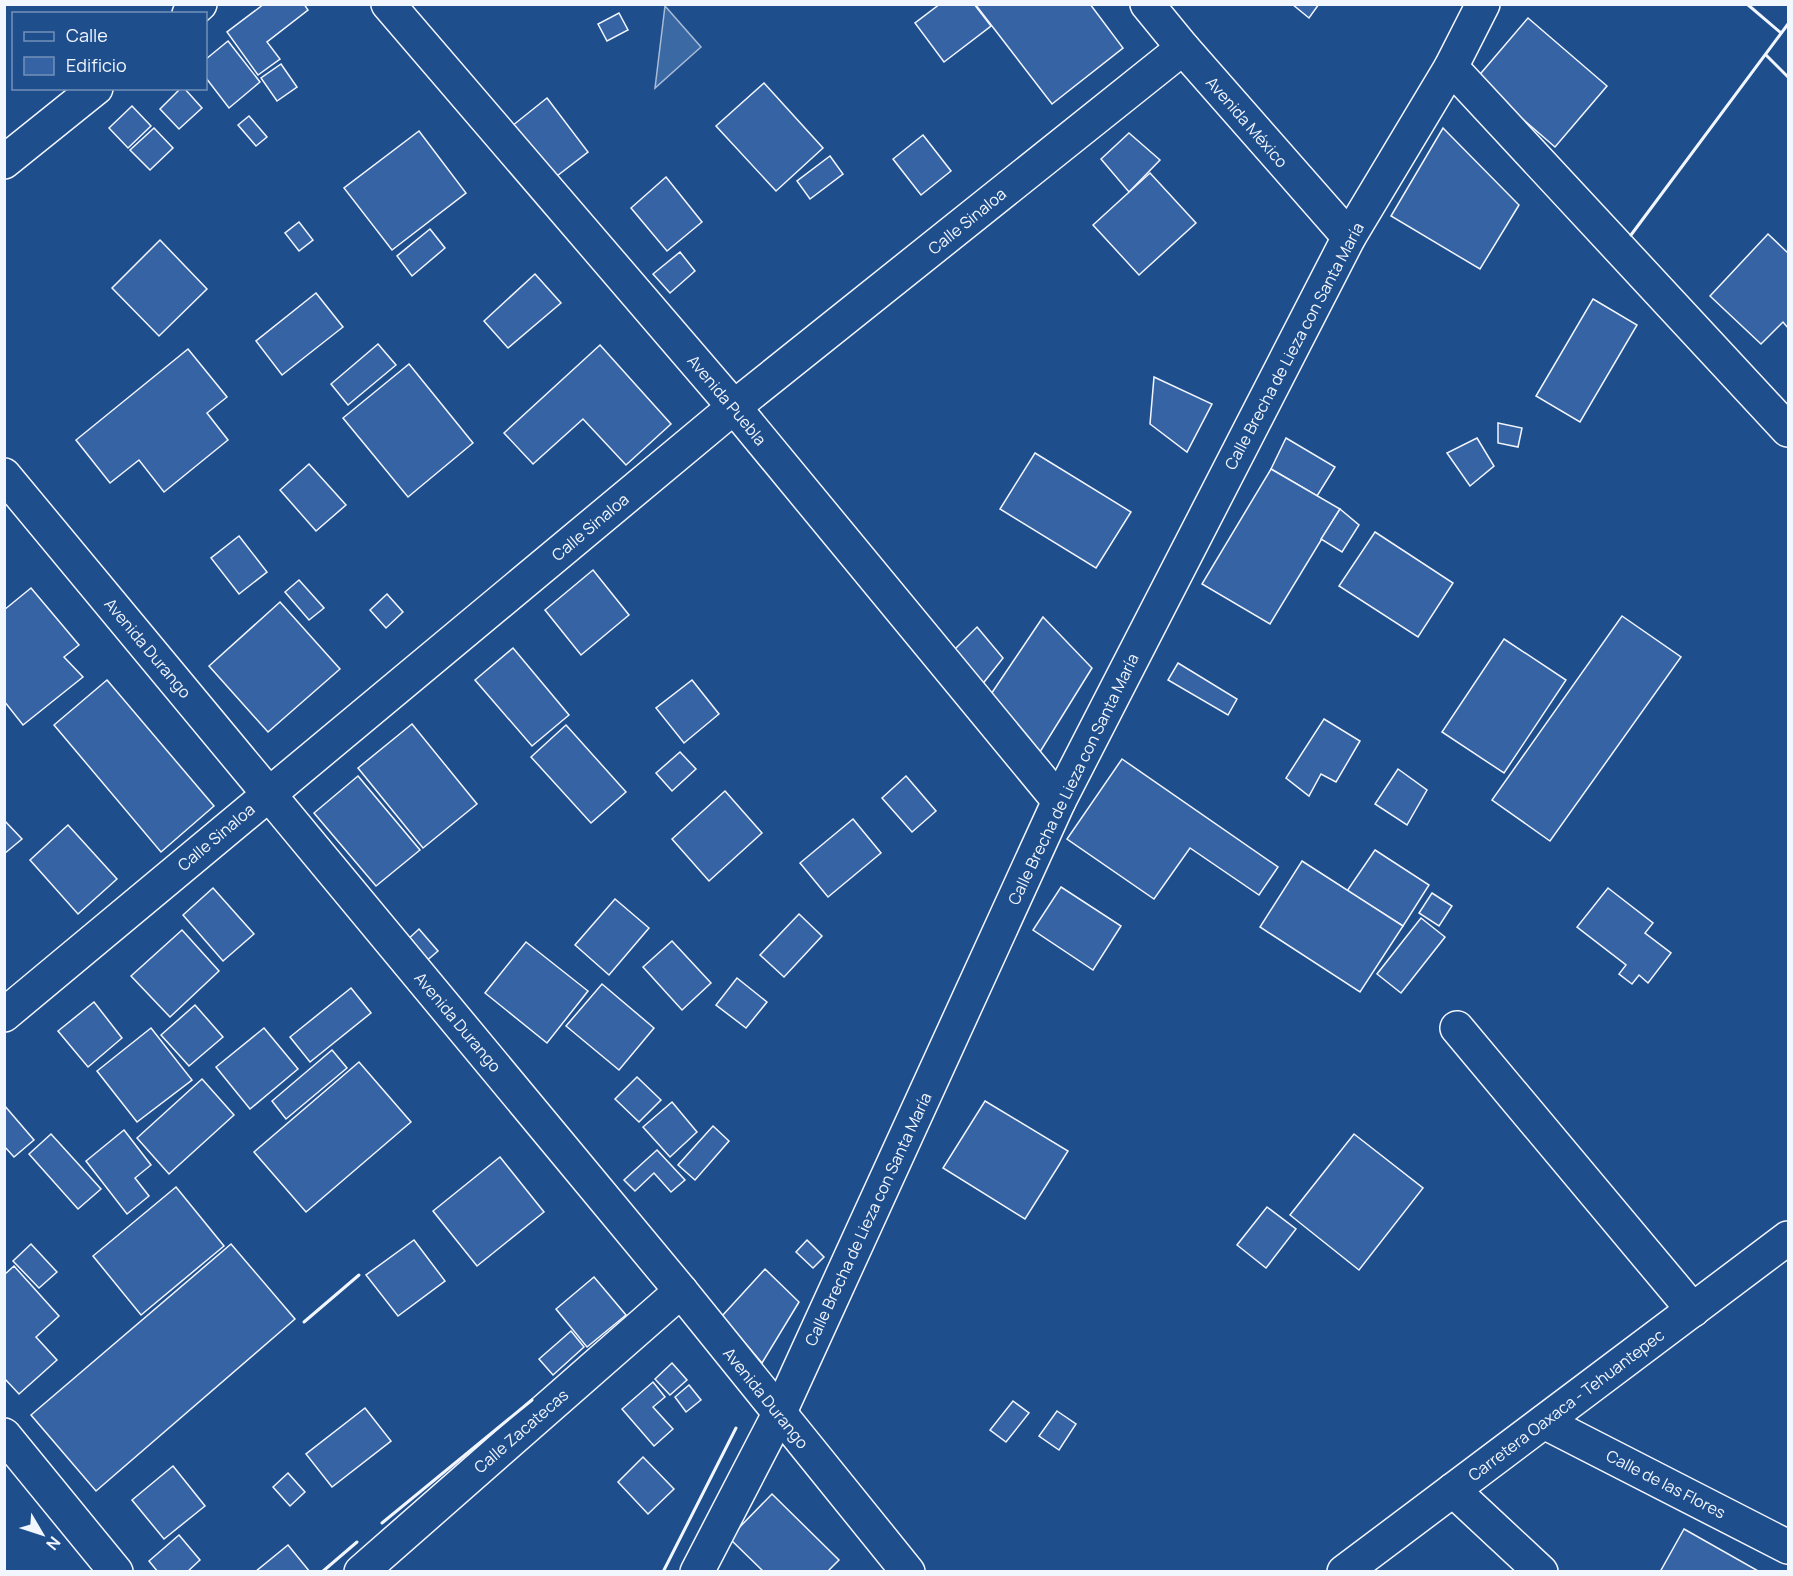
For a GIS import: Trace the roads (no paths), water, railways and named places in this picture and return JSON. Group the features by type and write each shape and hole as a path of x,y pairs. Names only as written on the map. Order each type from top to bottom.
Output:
{"street":[{"name":"Avenida Puebla","path":"388,4 734,408 1059,801"},
{"name":"Avenida México","path":"1147,4 1349,237"},
{"name":"Calle Brecha de Lieza con Santa María","path":"698,1572 779,1414 1059,801 1349,237 1451,67 1483,4"},
{"name":"Calle Sinaloa","path":"4,1015 734,408 1183,48"},
{"path":"1451,67 1788,430"},
{"path":"4,162 94,90"},
{"name":"Avenida Durango","path":"4,475 681,1291 908,1572"},
{"path":"1457,1028 1693,1310"},
{"name":"Carretera Oaxaca - Tehuantepec","path":"1344,1572 1788,1238"},
{"name":"Calle Zacatecas","path":"361,1572 681,1291"},
{"name":"Calle de las Flores","path":"1544,1422 1788,1547"},
{"path":"4,1435 116,1572"},
{"path":"1453,1490 1541,1572"}],"water":[{"path":"665,6 701,47 655,88"}]}
